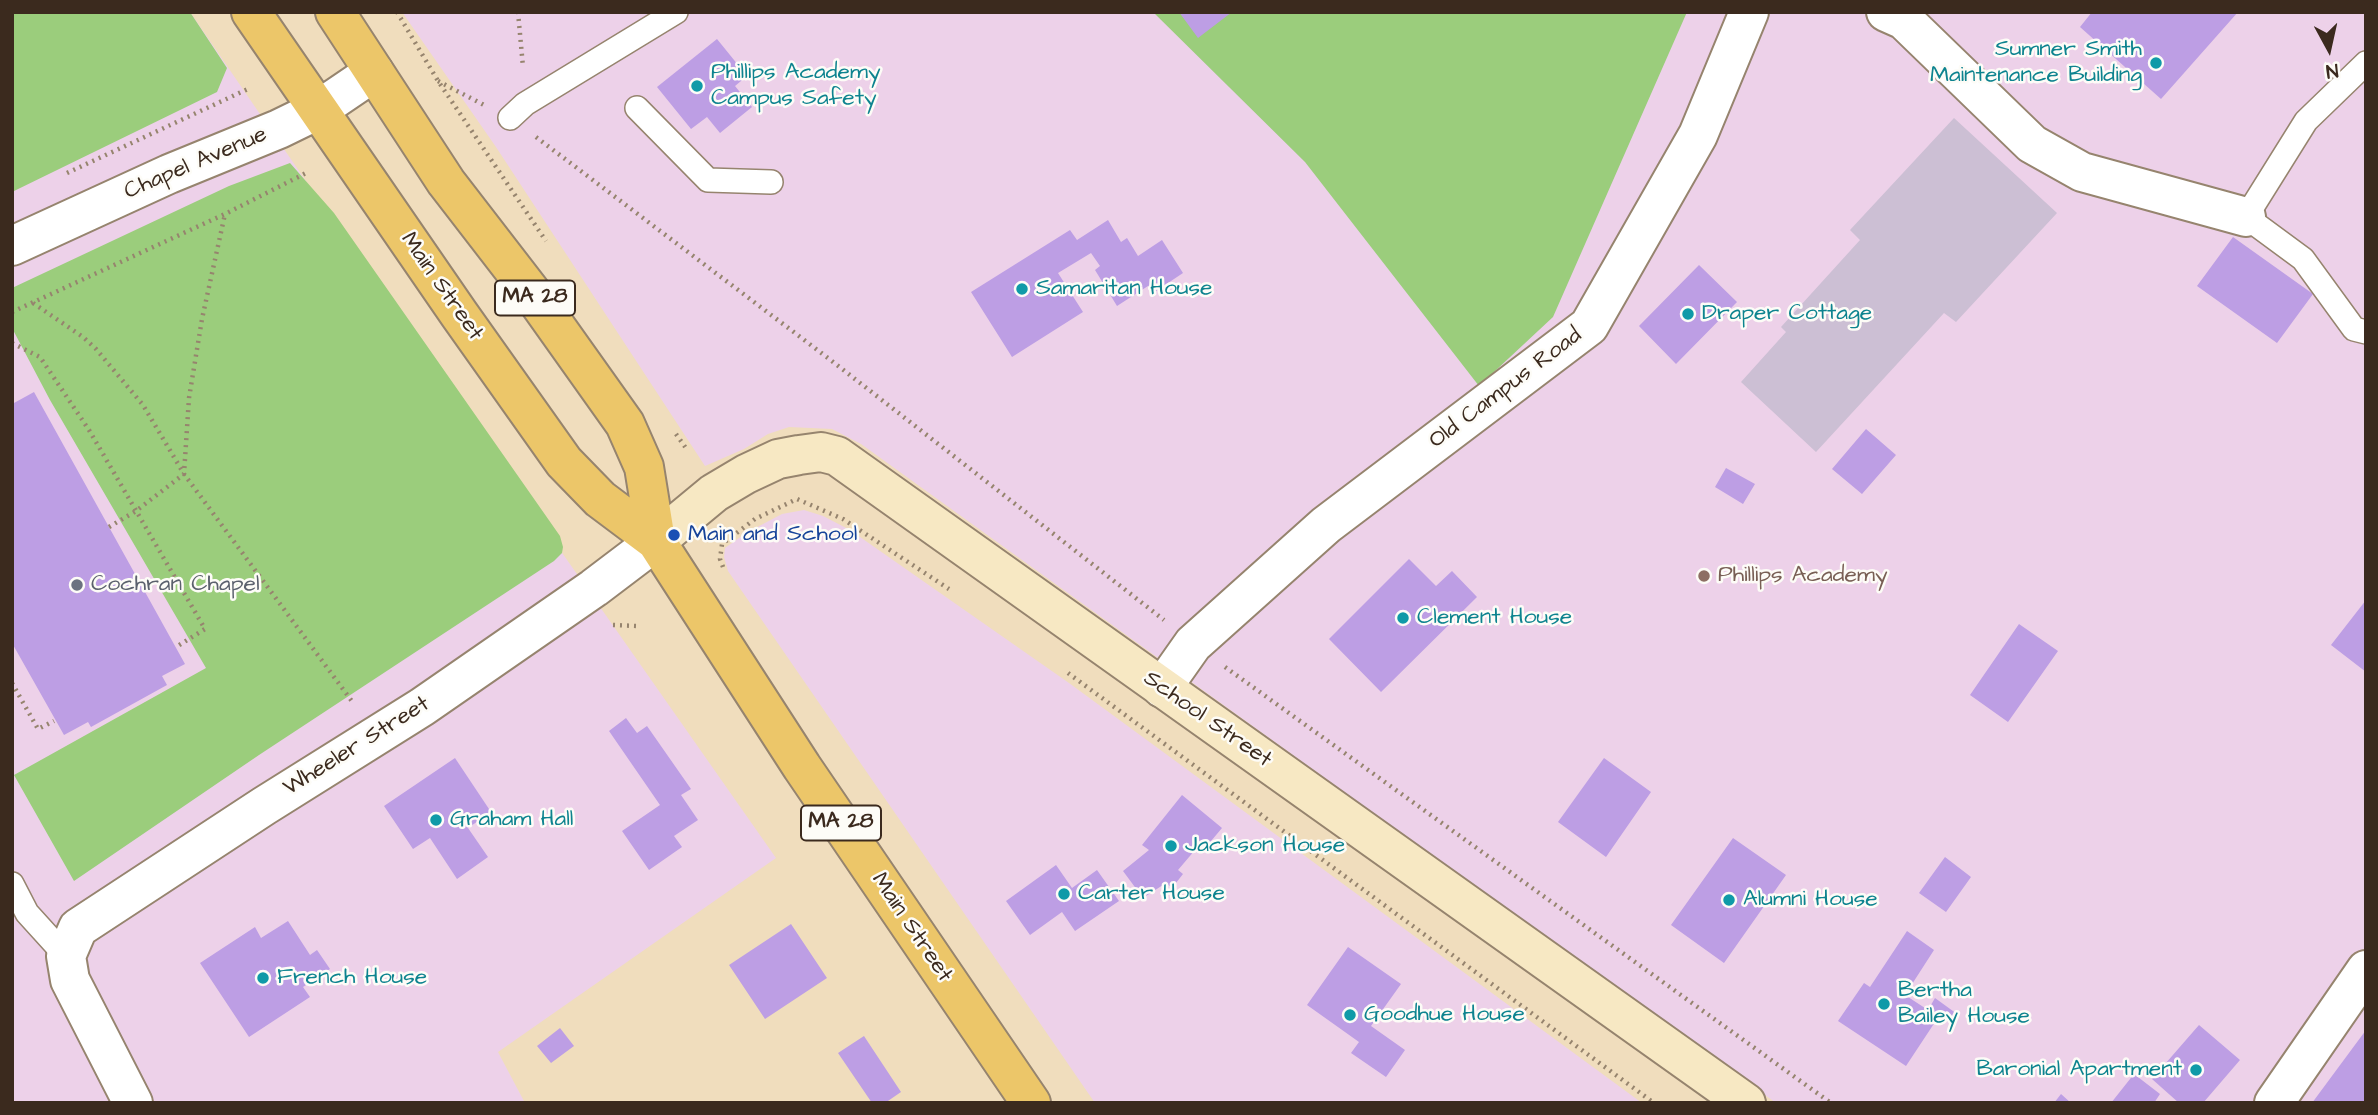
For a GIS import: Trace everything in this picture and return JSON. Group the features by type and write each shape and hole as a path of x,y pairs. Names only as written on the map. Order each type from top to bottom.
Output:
{"main road":[{"name":"Main Street","path":"251,12 564,462 600,499 656,541 802,767 1031,1103"},
{"name":"Main Street","path":"335,12 446,182 534,296 625,424 644,467 656,541"},
{"name":"School Street","path":"656,541 715,493 746,474 778,459 821,452 837,456 1746,1103"}],"street":[{"name":"Old Campus Road","path":"1161,688 1193,644 1326,525 1589,326 1698,135 1749,12"},
{"path":"1901,15 2032,144 2081,172 2246,217"},
{"name":"Chapel Avenue","path":"12,246 169,174 279,129 318,110 374,72"},
{"name":"Wheeler Street","path":"66,957 78,929 264,806 422,707 594,588 656,541"},
{"path":"66,957 70,979 133,1103"},
{"path":"2274,1103 2366,970"}],"lane":[{"path":"510,118 525,104 676,12"},
{"path":"2366,63 2306,121 2246,217 2303,259 2354,329 2366,332"},
{"path":"637,108 708,180 771,182"},
{"path":"12,884 27,913 66,957"}],"path":[{"path":"397,12 438,81 547,243"},
{"path":"438,81 510,118 799,335 1168,623"},
{"path":"62,175 250,88"},
{"path":"12,312 225,214 308,172"},
{"path":"108,527 136,511 184,474 189,398 202,319 225,214"},
{"path":"33,303 96,349 143,405 184,474 354,705"},
{"path":"12,343 40,357 89,430 205,629 176,647"},
{"path":"672,428 688,451"},
{"path":"726,574 720,559 722,544 755,519 797,499 843,519 957,594"},
{"path":"605,624 637,626"},
{"path":"1219,663 1831,1103"},
{"path":"1058,666 1654,1103"},
{"path":"12,683 38,729 54,721"}],"shaded area":[{"path":"12,12 190,12 504,470 776,858 498,1052 525,1103 12,1103"},
{"name":"Phillips Academy","path":"402,12 2366,12 2366,1103 1776,1103 861,444 832,429 789,427 768,434 744,449 705,466 496,147"},
{"path":"1954,118 2057,213 1956,322 1944,313 1816,452 1741,382 1786,332 1781,327 1860,240 1850,230"},
{"path":"804,510 850,530 1069,683 1642,1103 1095,1103 728,571 724,557 725,548 746,533 782,514"}],"green space":[{"path":"12,12 190,12 227,68 217,92 12,192"},
{"path":"1153,12 1687,12 1553,317 1479,386 1305,162"},
{"path":"290,163 334,213 560,536 562,553 554,561 259,755 74,881 14,775 206,668 50,400 12,328 12,288 229,186"}],"building":[{"path":"1179,12 1232,12 1198,38"},
{"name":"Sumner Smith Maintenance Building","path":"2092,12 2238,12 2161,99 2080,27"},
{"name":"Phillips Academy Campus Safety","path":"717,39 747,76 735,86 752,107 720,133 707,117 691,129 657,87"},
{"name":"Samaritan House","path":"1108,220 1121,242 1127,238 1138,256 1162,240 1183,273 1153,293 1148,286 1117,306 1095,270 1100,266 1091,253 1058,273 1083,312 1012,357 971,292 1070,230 1077,240"},
{"path":"2233,237 2313,294 2277,343 2197,286"},
{"name":"Draper Cottage","path":"1699,265 1737,302 1676,364 1639,326"},
{"name":"Cochran Chapel","path":"34,392 185,664 162,676 167,685 91,727 88,722 64,735 12,643 12,400 14,403"},
{"path":"1866,429 1896,455 1862,494 1832,469"},
{"path":"1726,468 1755,484 1743,504 1715,487"},
{"name":"Clement House","path":"1409,559 1436,586 1452,571 1477,597 1381,692 1329,639"},
{"path":"2366,600 2366,672 2331,645"},
{"path":"2019,624 2058,651 2008,722 1970,695"},
{"path":"626,718 637,733 647,726 691,789 681,795 698,820 674,836 682,847 649,870 622,831 660,805 609,731"},
{"name":"Graham Hall","path":"455,758 491,812 468,828 488,857 457,879 430,838 413,849 384,806"},
{"path":"1604,758 1651,792 1606,857 1558,822"},
{"name":"Jackson House","path":"1182,795 1222,828 1206,847 1201,843 1178,870 1183,874 1172,888 1166,883 1143,898 1123,871 1149,850 1142,845"},
{"name":"Alumni House","path":"1733,838 1786,875 1724,963 1671,925"},
{"path":"1945,857 1971,877 1946,912 1919,893"},
{"name":"Carter House","path":"1056,865 1072,888 1097,870 1119,901 1075,931 1062,912 1030,935 1006,901"},
{"name":"French House","path":"288,921 310,955 317,950 330,969 303,987 310,997 249,1037 200,963 255,927 261,938"},
{"path":"791,924 827,978 765,1019 729,965"},
{"name":"Bertha Bailey House","path":"1907,931 1934,950 1905,995 1928,1010 1935,998 1957,1014 1950,1023 1939,1016 1906,1066 1838,1021 1864,983 1870,987"},
{"name":"Goodhue House","path":"1348,947 1401,984 1371,1026 1405,1050 1386,1077 1351,1053 1359,1042 1307,1005"},
{"name":"Baronial Apartment","path":"2199,1025 2240,1060 2203,1103 2179,1103 2152,1079"},
{"path":"560,1028 574,1046 551,1063 537,1046"},
{"path":"2366,1030 2366,1103 2312,1103"},
{"path":"864,1036 901,1092 885,1103 872,1103 838,1053"},
{"path":"2134,1074 2160,1094 2154,1103 2111,1103"},
{"path":"2061,1094 2071,1103 2054,1103"}],"place":[{"name":"Sumner Smith Maintenance Building","path":"2156,63"},
{"name":"Phillips Academy Campus Safety","path":"697,86"},
{"name":"Samaritan House","path":"1022,289"},
{"name":"Draper Cottage","path":"1688,314"},
{"name":"Main and School","path":"674,535"},
{"name":"Phillips Academy","path":"1704,576"},
{"name":"Cochran Chapel","path":"77,585"},
{"name":"Clement House","path":"1403,618"},
{"name":"Graham Hall","path":"436,820"},
{"name":"Jackson House","path":"1171,846"},
{"name":"Carter House","path":"1064,894"},
{"name":"Alumni House","path":"1729,900"},
{"name":"French House","path":"263,978"},
{"name":"Bertha Bailey House","path":"1884,1004"},
{"name":"Goodhue House","path":"1350,1015"},
{"name":"Baronial Apartment","path":"2196,1070"}]}
